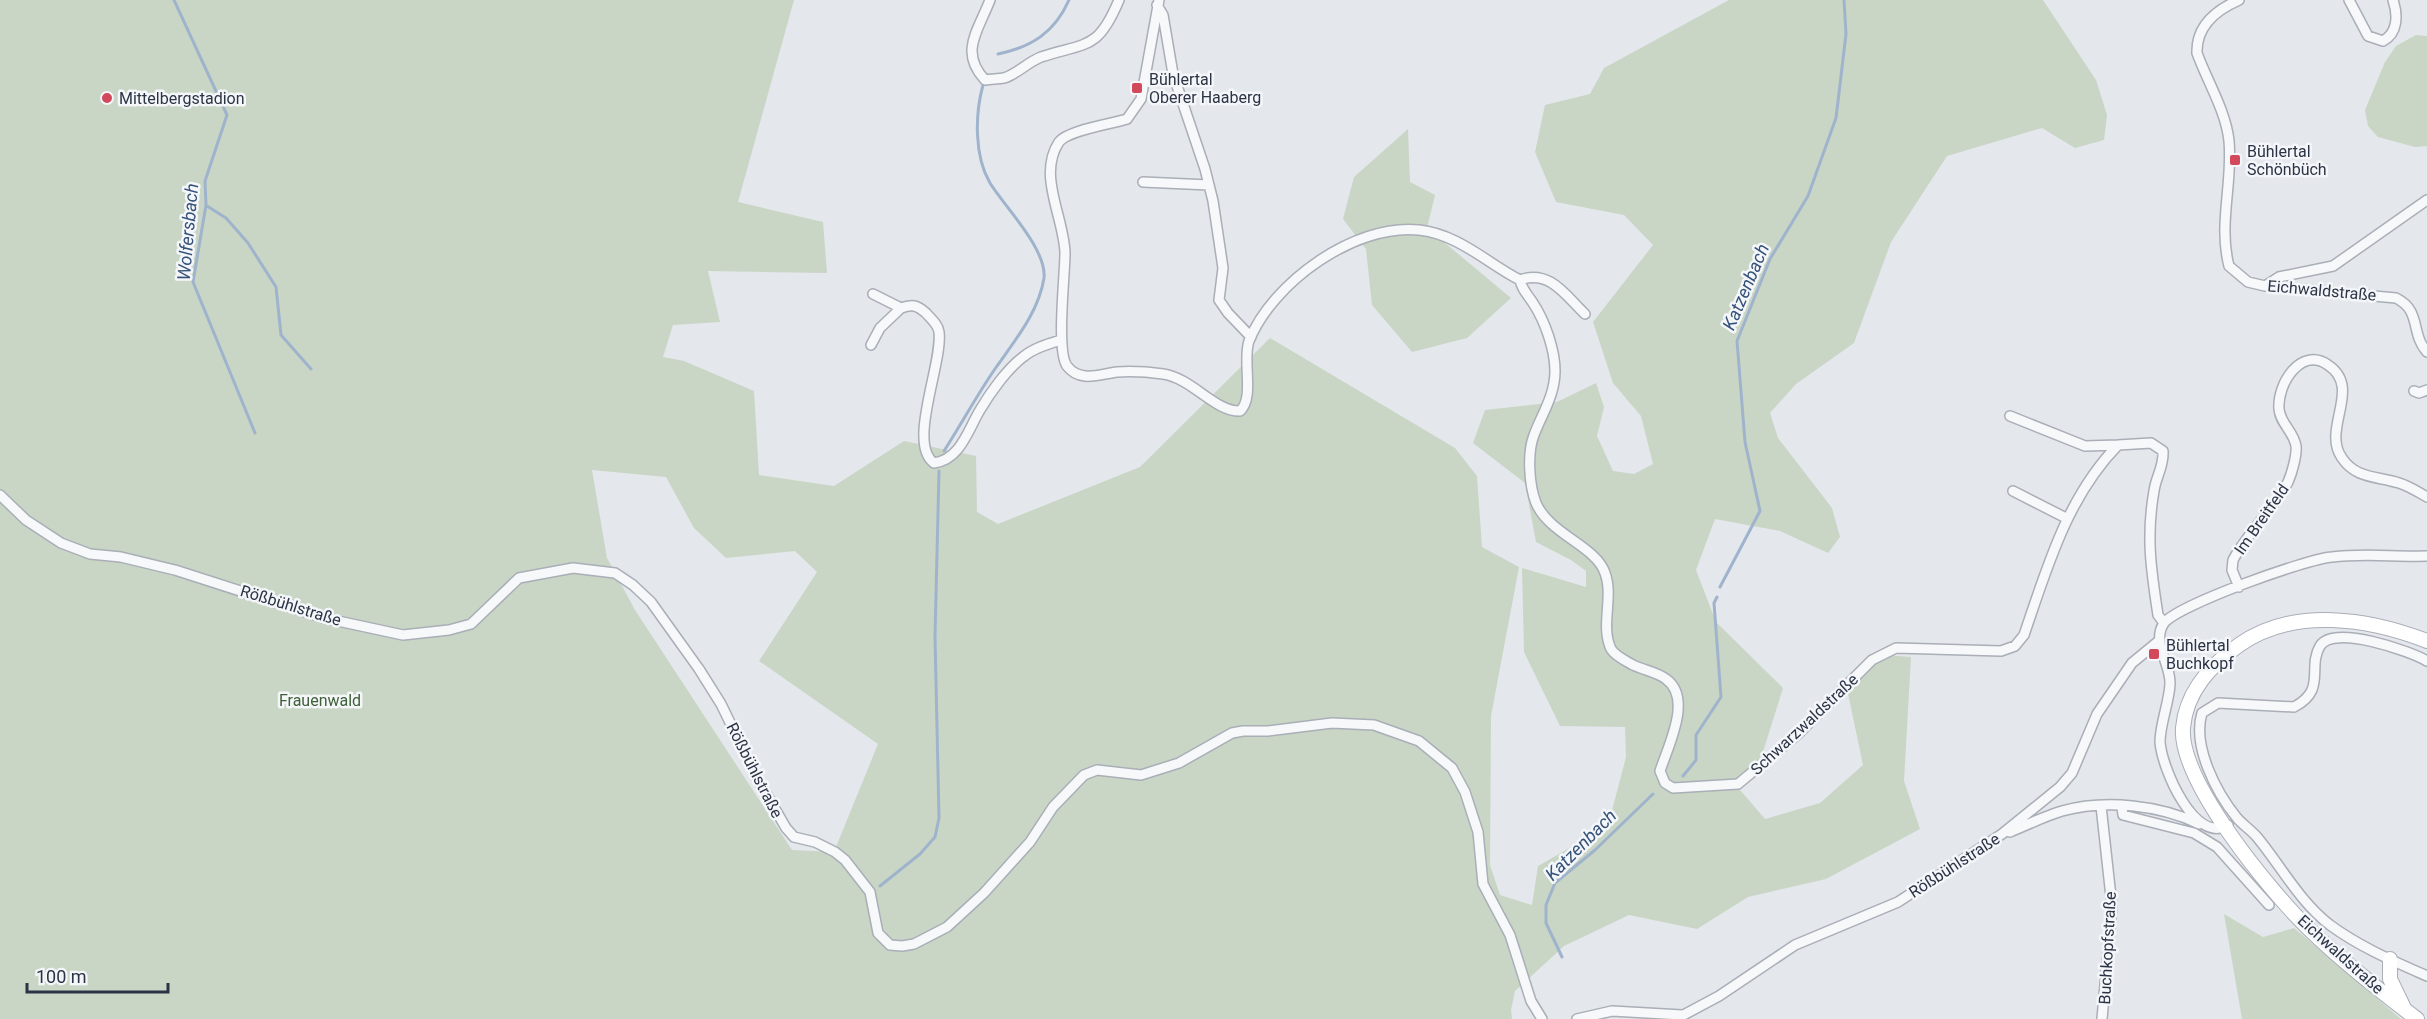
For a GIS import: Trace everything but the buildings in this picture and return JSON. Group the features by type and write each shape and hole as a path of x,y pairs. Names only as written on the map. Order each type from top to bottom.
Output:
{"main road":[{"name":"Eichwaldstraße","path":"2417,1019 2309,928 2271,887 2231,823 2192,768 2182,729 2191,697 2203,677 2220,658 2244,641 2271,630 2299,622 2328,620 2360,622 2399,630 2427,641"},
{"path":"2390,959 2390,978 2405,1010"}],"street":[{"path":"990,0 970,55 974,68 985,80 1005,78 1041,57 1068,52 1088,43 1107,29 1119,0"},
{"name":"Eichwaldstraße","path":"2239,0 2214,15 2203,26 2197,40 2197,53 2229,138 2230,168 2224,230 2229,266 2248,282 2265,286 2396,298 2413,311 2419,337 2427,352"},
{"path":"2349,0 2368,36 2384,41 2391,37 2397,21 2393,0"},
{"path":"1158,2 1163,15 1175,83 1209,185 1223,268 1219,300 1251,337"},
{"path":"871,345 880,328 901,308 910,305 918,306 935,322 939,332 932,389 923,434 924,450 928,459 934,463 943,462 951,456 968,434 980,410 1023,357 1061,340 1065,252 1049,167 1060,141 1072,133 1127,118 1141,99 1158,2"},
{"path":"1143,182 1209,185"},
{"path":"2265,286 2279,277 2333,266 2427,200"},
{"name":"Schwarzwaldstraße","path":"1061,340 1062,357 1068,367 1080,376 1140,372 1173,376 1185,380 1228,409 1240,411 1247,397 1247,355 1251,337 1276,299 1310,267 1352,243 1394,230 1420,230 1455,241 1520,280 1521,288 1534,304 1550,342 1555,356 1556,372 1551,398 1533,438 1531,489 1536,504 1548,520 1596,557 1605,573 1607,633 1612,651 1625,661 1666,679 1677,690 1680,715 1660,771 1665,783 1673,788 1738,784 1798,734 1872,660 1896,648 2001,651 2015,646 2024,635 2066,518 2095,471 2118,445"},
{"path":"1520,280 1531,276 1543,277 1568,296 1585,314"},
{"path":"873,294 901,308"},
{"name":"Im Breitfeld","path":"2238,587 2232,570 2233,560 2289,481 2296,443 2279,411 2279,402 2289,372 2303,363 2313,360 2324,362 2339,375 2343,384 2337,442 2341,458 2364,476 2401,483 2427,497"},
{"path":"2414,391 2419,393 2427,390"},
{"path":"2010,416 2085,446 2151,443 2163,451 2164,465 2154,488 2148,553 2158,615 2164,623"},
{"path":"2013,491 2066,518"},
{"name":"Rößbühlstraße","path":"0,495 26,520 52,537 90,554 164,567 266,597 324,618 403,635 449,630 471,624 519,578 573,568 615,573 633,585 651,602 694,661 722,704 756,776 786,828 794,837 815,842 845,861 870,892 878,933 882,939 896,947 914,944 947,927 984,893 1030,842 1053,807 1071,785 1084,775 1097,770 1142,775 1179,763 1232,733 1243,731 1268,731 1332,723 1384,727 1419,741 1452,768 1465,792 1478,832 1484,884 1510,935 1531,1001 1542,1019"},
{"path":"2207,828 2180,799 2164,761 2160,741 2170,684 2160,640 2164,623 2181,610 2294,566 2330,557 2427,556"},
{"name":"Rößbühlstraße","path":"1577,1019 1612,1011 1679,1017 1719,996 1796,945 1898,902 2002,834 2060,787 2072,773 2097,714 2132,663 2160,640"},
{"path":"2427,661 2398,647 2369,640 2326,641 2319,650 2315,681 2303,702 2294,707 2218,703 2202,713 2198,726 2200,742 2231,823 2256,835 2310,908 2366,949 2427,976"},
{"path":"2002,834 2063,811 2101,806 2175,813 2207,828 2218,830 2231,823"},
{"name":"Buchkopfstraße","path":"2101,806 2112,906 2102,1019"},
{"path":"2122,807 2123,815 2194,833 2217,847 2269,905"}],"green space":[{"name":"Frauenwald","path":"0,0 794,0 738,202 823,222 827,273 708,271 720,322 673,325 663,357 684,361 754,391 759,475 834,486 904,441 976,456 977,512 998,524 1140,467 1270,338 1455,448 1477,476 1482,547 1519,567 1491,716 1490,865 1500,895 1532,905 1538,866 1608,826 1626,757 1625,727 1560,726 1524,652 1522,568 1586,587 1586,571 1571,560 1536,542 1525,483 1473,443 1485,410 1557,402 1596,383 1604,407 1597,436 1613,471 1634,474 1653,464 1641,416 1613,383 1593,322 1653,245 1624,215 1556,202 1535,152 1545,105 1590,94 1604,68 1729,0 2043,0 2096,80 2107,115 2104,140 2075,148 2042,128 1947,156 1891,242 1854,343 1796,384 1770,413 1778,438 1832,508 1840,537 1828,553 1780,531 1715,519 1696,570 1716,622 1783,688 1763,752 1740,790 1765,819 1820,803 1863,765 1846,684 1870,654 1911,657 1904,781 1920,829 1826,879 1748,897 1697,929 1629,915 1564,946 1515,991 1511,1010 1512,1019 0,1019","holes":["592,470 666,477 694,528 726,558 795,551 817,572 759,661 878,744 834,852 792,850 635,610 607,558"]},
{"path":"2416,35 2427,36 2427,146 2415,147 2378,137 2368,126 2365,110 2385,62 2396,46"},
{"path":"1408,129 1410,182 1435,195 1427,228 1511,298 1467,338 1412,352 1372,305 1366,249 1343,219 1354,177"},
{"path":"2224,914 2263,937 2294,928 2401,1019 2242,1019"}],"waterway":[{"name":"Wolfersbach","path":"174,0 227,115 205,181 206,205 193,282 255,433"},
{"path":"998,54 1021,47 1041,36 1057,21 1069,0"},
{"name":"Katzenbach","path":"1720,587 1760,511 1745,442 1737,341 1770,259 1808,196 1836,118 1846,34 1844,0"},
{"path":"944,451 983,387 1026,324 1037,302 1044,278 1039,254 990,183 981,160 977,122 983,85"},
{"path":"207,206 226,218 248,243 276,287 281,335 311,369"},
{"path":"880,886 920,854 935,837 939,818 935,636 939,471"},
{"name":"Katzenbach","path":"1683,776 1696,760 1696,735 1721,697 1714,603 1717,597"},
{"name":"Katzenbach","path":"1562,957 1546,923 1546,905 1555,883 1595,850 1653,794"}],"place":[{"name":"Bühlertal Oberer Haaberg","path":"1137,88"},
{"name":"Mittelbergstadion","path":"107,98"},
{"name":"Bühlertal Schönbüch","path":"2235,160"},
{"name":"Bühlertal Buchkopf","path":"2154,654"}]}
